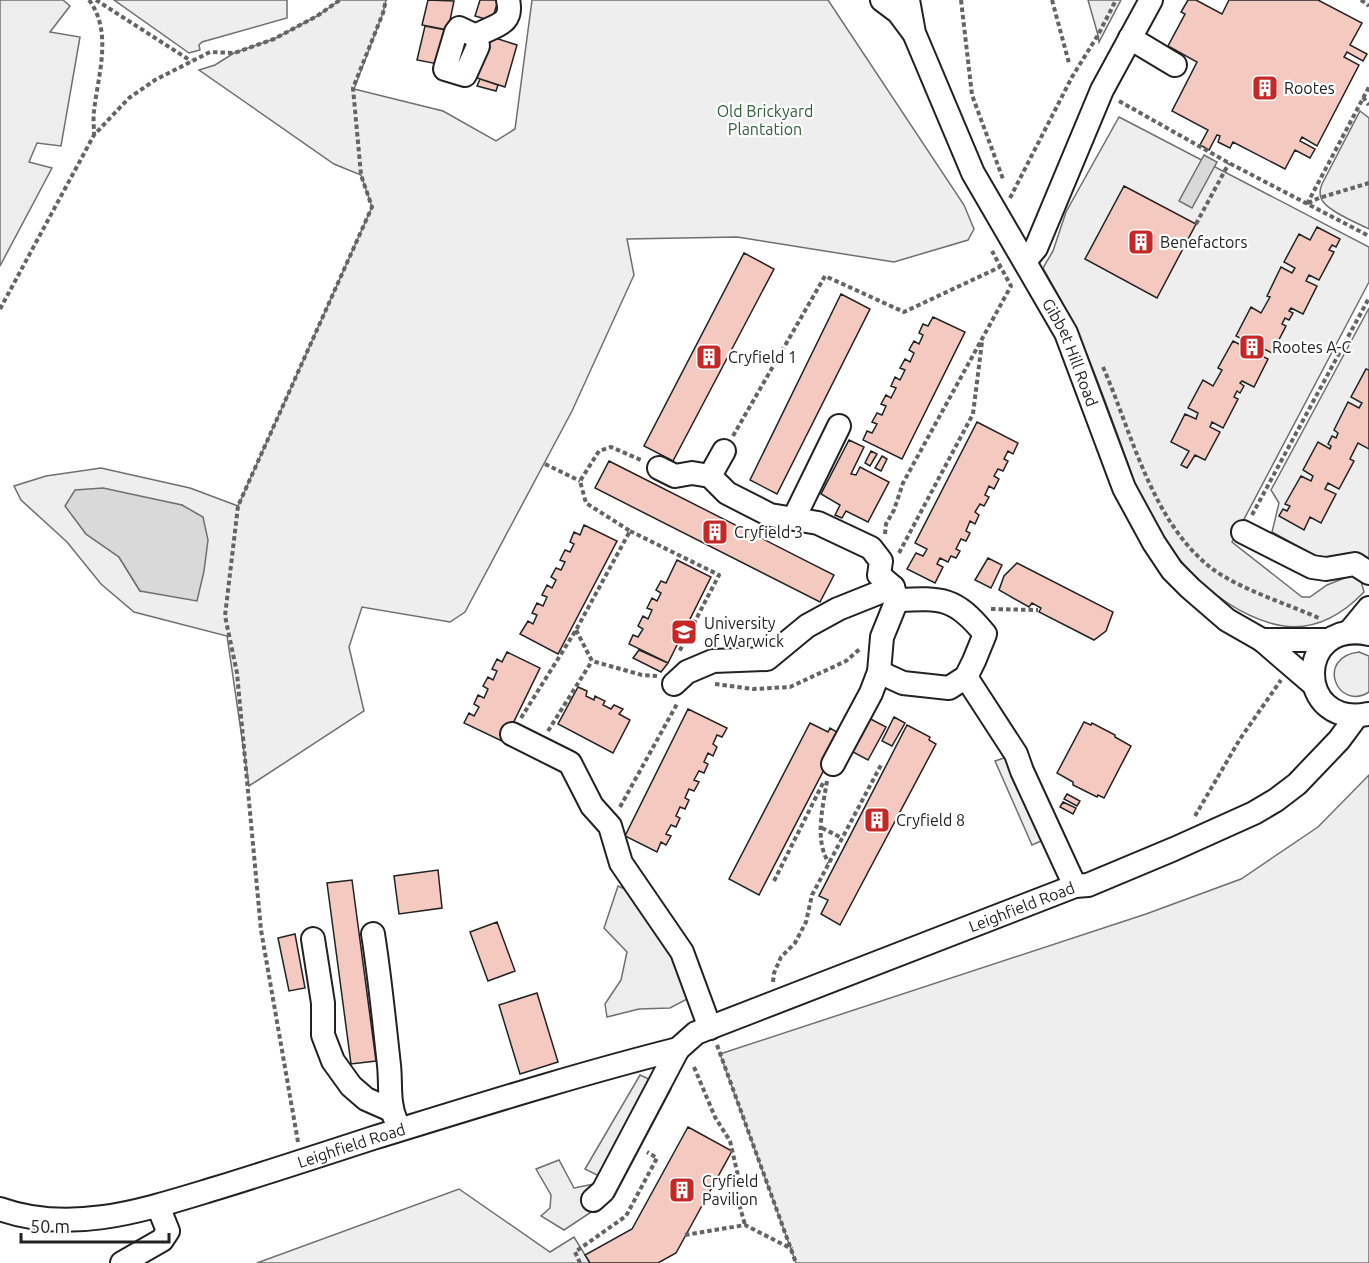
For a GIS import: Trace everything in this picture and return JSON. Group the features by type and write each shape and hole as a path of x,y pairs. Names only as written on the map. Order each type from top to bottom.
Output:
{"street":[{"path":"472,82 477,46 464,27 507,19 510,12 508,0"},
{"name":"Gibbet Hill Road","path":"882,0 898,12 914,33"},
{"name":"Gibbet Hill Road","path":"908,0 914,33 973,173 1066,333 1124,488 1154,543 1172,570 1190,588 1227,620 1262,640 1313,684 1320,699 1333,711"},
{"path":"1024,261 1036,248 1102,90 1151,0"},
{"path":"1130,38 1175,65"},
{"path":"794,518 839,426"},
{"path":"710,476 724,451"},
{"path":"659,468 675,476 692,473 710,476 727,492 770,515 818,523 871,548 881,561 879,575 895,593"},
{"path":"1243,532 1312,567 1326,569 1355,564 1369,573"},
{"path":"833,764 871,693 879,672 882,638 895,593"},
{"path":"678,689 687,672 713,661 767,658 807,626 838,609 895,593 934,598 956,606 970,615 985,634 966,677 949,688 903,683 879,672"},
{"path":"1313,684 1314,660 1320,650 1328,640 1338,634 1360,633 1369,608"},
{"name":"Gibbet Hill Road","path":"1262,640 1328,640"},
{"path":"966,677 1017,756 1075,886"},
{"path":"1333,711 1362,715"},
{"name":"Leighfield Road","path":"1318,762 1329,731 1333,711"},
{"name":"Leighfield Road","path":"0,1209 30,1217 77,1221 105,1218 158,1206 396,1120 678,1049 772,1004 1075,886 1088,885 1254,813 1297,784 1362,715"},
{"path":"512,734 570,763 592,806 610,826 621,863 682,952 707,1034"},
{"path":"373,934 381,983 396,1120"},
{"path":"313,939 322,1003 323,1035 333,1061 351,1086 366,1100 396,1120"},
{"path":"593,1200 603,1191 678,1049"},
{"path":"122,1263 162,1240 168,1231 158,1206"}],"path":[{"path":"89,0 97,10 102,53 93,135"},
{"path":"96,0 192,61"},
{"path":"0,309 93,135 129,98 155,80 210,52 234,53 274,39 317,16 339,0"},
{"path":"299,1147 261,930 237,673 225,616 238,507 372,207 361,175 353,88 383,14 386,0"},
{"path":"961,0 972,95 1013,205"},
{"path":"1052,0 1069,63"},
{"path":"1010,198 1072,77 1116,0"},
{"path":"1361,0 1369,6"},
{"path":"1307,204 1369,87"},
{"path":"1102,90 1229,163 1369,236"},
{"path":"1363,96 1369,105"},
{"path":"1196,224 1229,163"},
{"path":"1307,204 1319,198 1369,183"},
{"path":"884,537 886,524 894,510 903,483 1011,286 995,257"},
{"path":"724,451 825,276 904,312 1000,267"},
{"path":"1243,532 1369,298"},
{"path":"895,593 900,574 898,554 973,414 982,342"},
{"path":"1102,363 1149,485 1169,521 1209,566 1228,579 1314,615 1300,640"},
{"path":"659,468 611,447 599,451 580,481 586,503 630,531 720,575 677,656"},
{"path":"545,464 580,481"},
{"path":"512,734 576,630 630,531"},
{"path":"891,546 898,554"},
{"path":"982,609 1038,610"},
{"path":"576,630 592,661 642,675 669,676 678,689 610,826"},
{"path":"711,684 753,689 790,687 846,661 867,642"},
{"path":"538,747 592,661"},
{"path":"1180,846 1192,820 1240,739 1282,680 1288,664"},
{"path":"772,1004 774,973 782,957 795,943 806,922 812,895 880,765"},
{"path":"774,881 829,772 822,828 823,850 829,863"},
{"path":"822,828 842,838"},
{"path":"707,1034 796,1263"},
{"path":"694,1067 715,1117 730,1140 739,1180 734,1186 745,1225"},
{"path":"685,1235 745,1225 792,1249"}],"green space":[{"path":"114,0 287,0 287,18 202,42 199,45 200,50 189,53"},
{"name":"Old Brickyard Plantation","path":"340,0 386,0 354,89 443,111 496,141 515,129 532,0 828,0 964,205 974,229 968,240 894,262 737,237 627,239 634,275 572,411 465,612 450,622 362,607 349,647 364,711 249,786 227,636 134,612 101,584 67,542 21,500 14,486 46,476 101,468 190,488 238,506 372,207 361,175 334,164 199,70 215,65 234,53 274,39 317,16","holes":["76,490 182,505 140,591 119,557 86,534 66,506"]},
{"path":"1360,111 1369,118 1369,229 1328,207 1320,194 1322,184"},
{"path":"1119,117 1369,247 1369,282 1232,542 1302,597 1310,597 1327,585 1352,575 1361,581 1364,592 1343,610 1321,622 1296,627 1283,626 1248,614 1227,603 1208,588 1174,553 1159,533 1137,491 1083,345 1043,268 1053,251 1066,212"},
{"path":"1369,308 1369,561 1321,559 1272,532 1279,503 1271,490"},
{"path":"1359,652 1369,656 1369,692 1358,696 1348,695 1340,689 1334,672 1338,663 1345,656"},
{"path":"1369,775 1369,1263 796,1263 720,1054 1146,914 1241,879 1318,827"},
{"path":"459,1189 550,1252 574,1237 590,1263 257,1263"}],"shaded area":[{"path":"0,0 63,0 70,6 50,32 80,37 61,146 37,143 29,162 52,168 0,266"},
{"path":"1088,0 1121,0 1099,42 1098,35"},
{"path":"1204,155 1217,162 1192,208 1179,201"},
{"path":"103,488 182,505 203,517 208,540 197,601 140,591 119,557 86,534 65,506 75,490"},
{"path":"1016,754 1053,836 1032,845 995,761"},
{"path":"618,886 634,893 662,934 691,997 670,1008 639,1009 607,1017 605,1004 621,980 627,952 604,928"},
{"path":"640,1075 671,1089 614,1197 564,1230 541,1216 550,1208 551,1195 536,1169 559,1160 574,1188 594,1184 599,1176 585,1169"}],"building":[{"path":"428,0 454,1 448,30 422,25"},
{"path":"480,0 498,0 492,21 475,16"},
{"name":"Rootes","path":"1188,0 1196,0 1222,14 1229,0 1318,0 1362,23 1350,45 1367,54 1363,61 1347,52 1344,57 1359,65 1317,146 1302,137 1300,141 1315,149 1310,158 1295,150 1285,169 1233,142 1230,148 1218,142 1220,136 1217,135 1209,150 1200,145 1208,130 1172,111 1197,62 1168,46 1185,14 1181,12"},
{"path":"425,26 451,31 443,65 417,60"},
{"path":"489,36 517,45 505,87 477,78"},
{"path":"480,79 498,85 496,91 477,86"},
{"name":"Benefactors","path":"1124,186 1196,224 1157,298 1085,259"},
{"name":"Rootes A-C","path":"1317,227 1340,239 1336,247 1332,245 1329,250 1334,252 1319,280 1309,275 1306,281 1317,286 1303,314 1291,308 1289,311 1293,313 1289,320 1285,318 1282,324 1286,326 1272,353 1262,348 1258,354 1268,359 1254,387 1242,381 1240,383 1244,386 1240,393 1237,391 1234,397 1238,399 1223,428 1212,422 1210,427 1220,432 1205,460 1195,455 1187,468 1181,465 1189,451 1171,442 1185,414 1196,419 1198,413 1188,408 1203,380 1213,386 1222,370 1218,368 1233,341 1243,346 1246,341 1236,336 1251,307 1261,313 1270,297 1267,296 1281,267 1292,273 1295,268 1284,262 1299,234 1310,240"},
{"name":"Cryfield 1","path":"744,253 774,269 673,461 644,446"},
{"path":"841,294 870,309 777,494 750,480"},
{"path":"933,317 965,332 902,459 863,440 867,431 872,433 877,424 872,422 877,413 882,415 886,406 881,404 886,395 891,398 896,388 891,386 895,377 900,380 905,370 900,368 905,359 910,362 914,353 909,350 914,341 919,344 923,335 919,333 923,324 928,326"},
{"path":"1366,369 1369,370 1369,449 1358,443 1350,459 1354,461 1339,489 1328,483 1325,489 1336,494 1321,523 1310,517 1304,530 1279,516 1283,509 1287,511 1290,506 1285,504 1301,476 1311,481 1313,476 1303,470 1318,442 1330,449 1331,446 1328,444 1332,436 1336,438 1338,433 1334,430 1348,402 1359,408 1362,403 1351,397"},
{"path":"977,422 1018,443 1013,454 1008,451 1004,459 1008,461 1003,471 998,469 994,476 999,479 994,489 989,486 985,495 989,497 984,506 980,504 975,512 979,515 975,524 970,521 966,531 970,533 966,541 961,539 956,549 960,551 956,558 951,556 948,562 940,558 937,564 943,567 935,583 907,569 916,553 923,556 927,549 915,543"},
{"path":"849,440 864,447 851,474 856,475 860,467 889,482 868,522 846,511 842,518 835,515 840,505 821,494"},
{"path":"871,451 877,454 870,466 865,463"},
{"path":"882,456 887,459 881,471 875,468"},
{"name":"Cryfield 3","path":"609,461 834,575 820,602 595,488"},
{"path":"584,525 617,541 558,654 520,634 528,621 533,624 537,615 532,613 537,603 543,606 547,597 542,595 547,585 552,588 556,580 551,577 556,568 561,570 565,562 560,560 565,550 570,552 574,544 570,542 574,532 580,535"},
{"path":"988,558 1002,565 991,588 975,580"},
{"path":"677,560 711,577 668,663 629,644 633,635 638,637 643,629 638,626 643,616 648,619 652,610 647,608 652,598 657,601 661,593 656,590 661,581 666,583"},
{"path":"1017,563 1113,612 1106,631 1094,640 1039,612 1041,608 1032,603 1029,607 999,590 1004,576"},
{"path":"639,650 668,663 661,672 633,658"},
{"path":"507,652 540,668 504,742 464,723 469,713 474,716 479,707 474,704 478,695 484,698 488,689 483,686 488,677 493,680 497,671 492,669 497,659 502,662"},
{"path":"578,687 587,691 586,696 594,700 595,696 605,701 603,705 611,709 614,705 623,709 619,714 630,720 613,753 558,724"},
{"path":"688,709 727,728 722,737 717,735 713,744 717,747 713,756 708,753 704,762 708,764 704,773 699,771 694,780 699,782 694,791 689,789 685,798 689,800 685,809 680,807 676,816 680,818 676,827 671,825 666,834 671,836 666,845 661,842 657,852 625,836"},
{"path":"863,715 886,727 868,760 851,751"},
{"path":"894,717 905,723 892,746 882,741"},
{"path":"1084,722 1091,725 1092,723 1131,746 1104,798 1073,785 1073,782 1057,773"},
{"path":"810,723 828,732 830,728 842,735 759,895 729,879"},
{"name":"Cryfield 8","path":"907,725 930,737 929,740 936,744 840,925 821,914 828,900 819,896"},
{"path":"1067,794 1080,801 1077,806 1064,799"},
{"path":"1063,802 1076,808 1073,814 1060,807"},
{"path":"438,870 442,908 399,914 394,876"},
{"path":"352,880 376,1061 351,1064 327,883"},
{"path":"497,922 515,971 488,981 470,932"},
{"path":"295,934 305,988 289,991 278,938"},
{"path":"537,993 558,1062 520,1074 499,1005"},
{"name":"Cryfield Pavilion","path":"688,1127 732,1151 676,1253 658,1263 590,1263 585,1255 632,1229"}],"place":[{"name":"Rootes","path":"1265,88"},
{"name":"Benefactors","path":"1141,242"},
{"name":"Rootes A-C","path":"1252,347"},
{"name":"Cryfield 1","path":"709,357"},
{"name":"Cryfield 3","path":"715,532"},
{"name":"University of Warwick","path":"684,632"},
{"name":"Cryfield 8","path":"877,820"},
{"name":"Cryfield Pavilion","path":"682,1190"}]}
